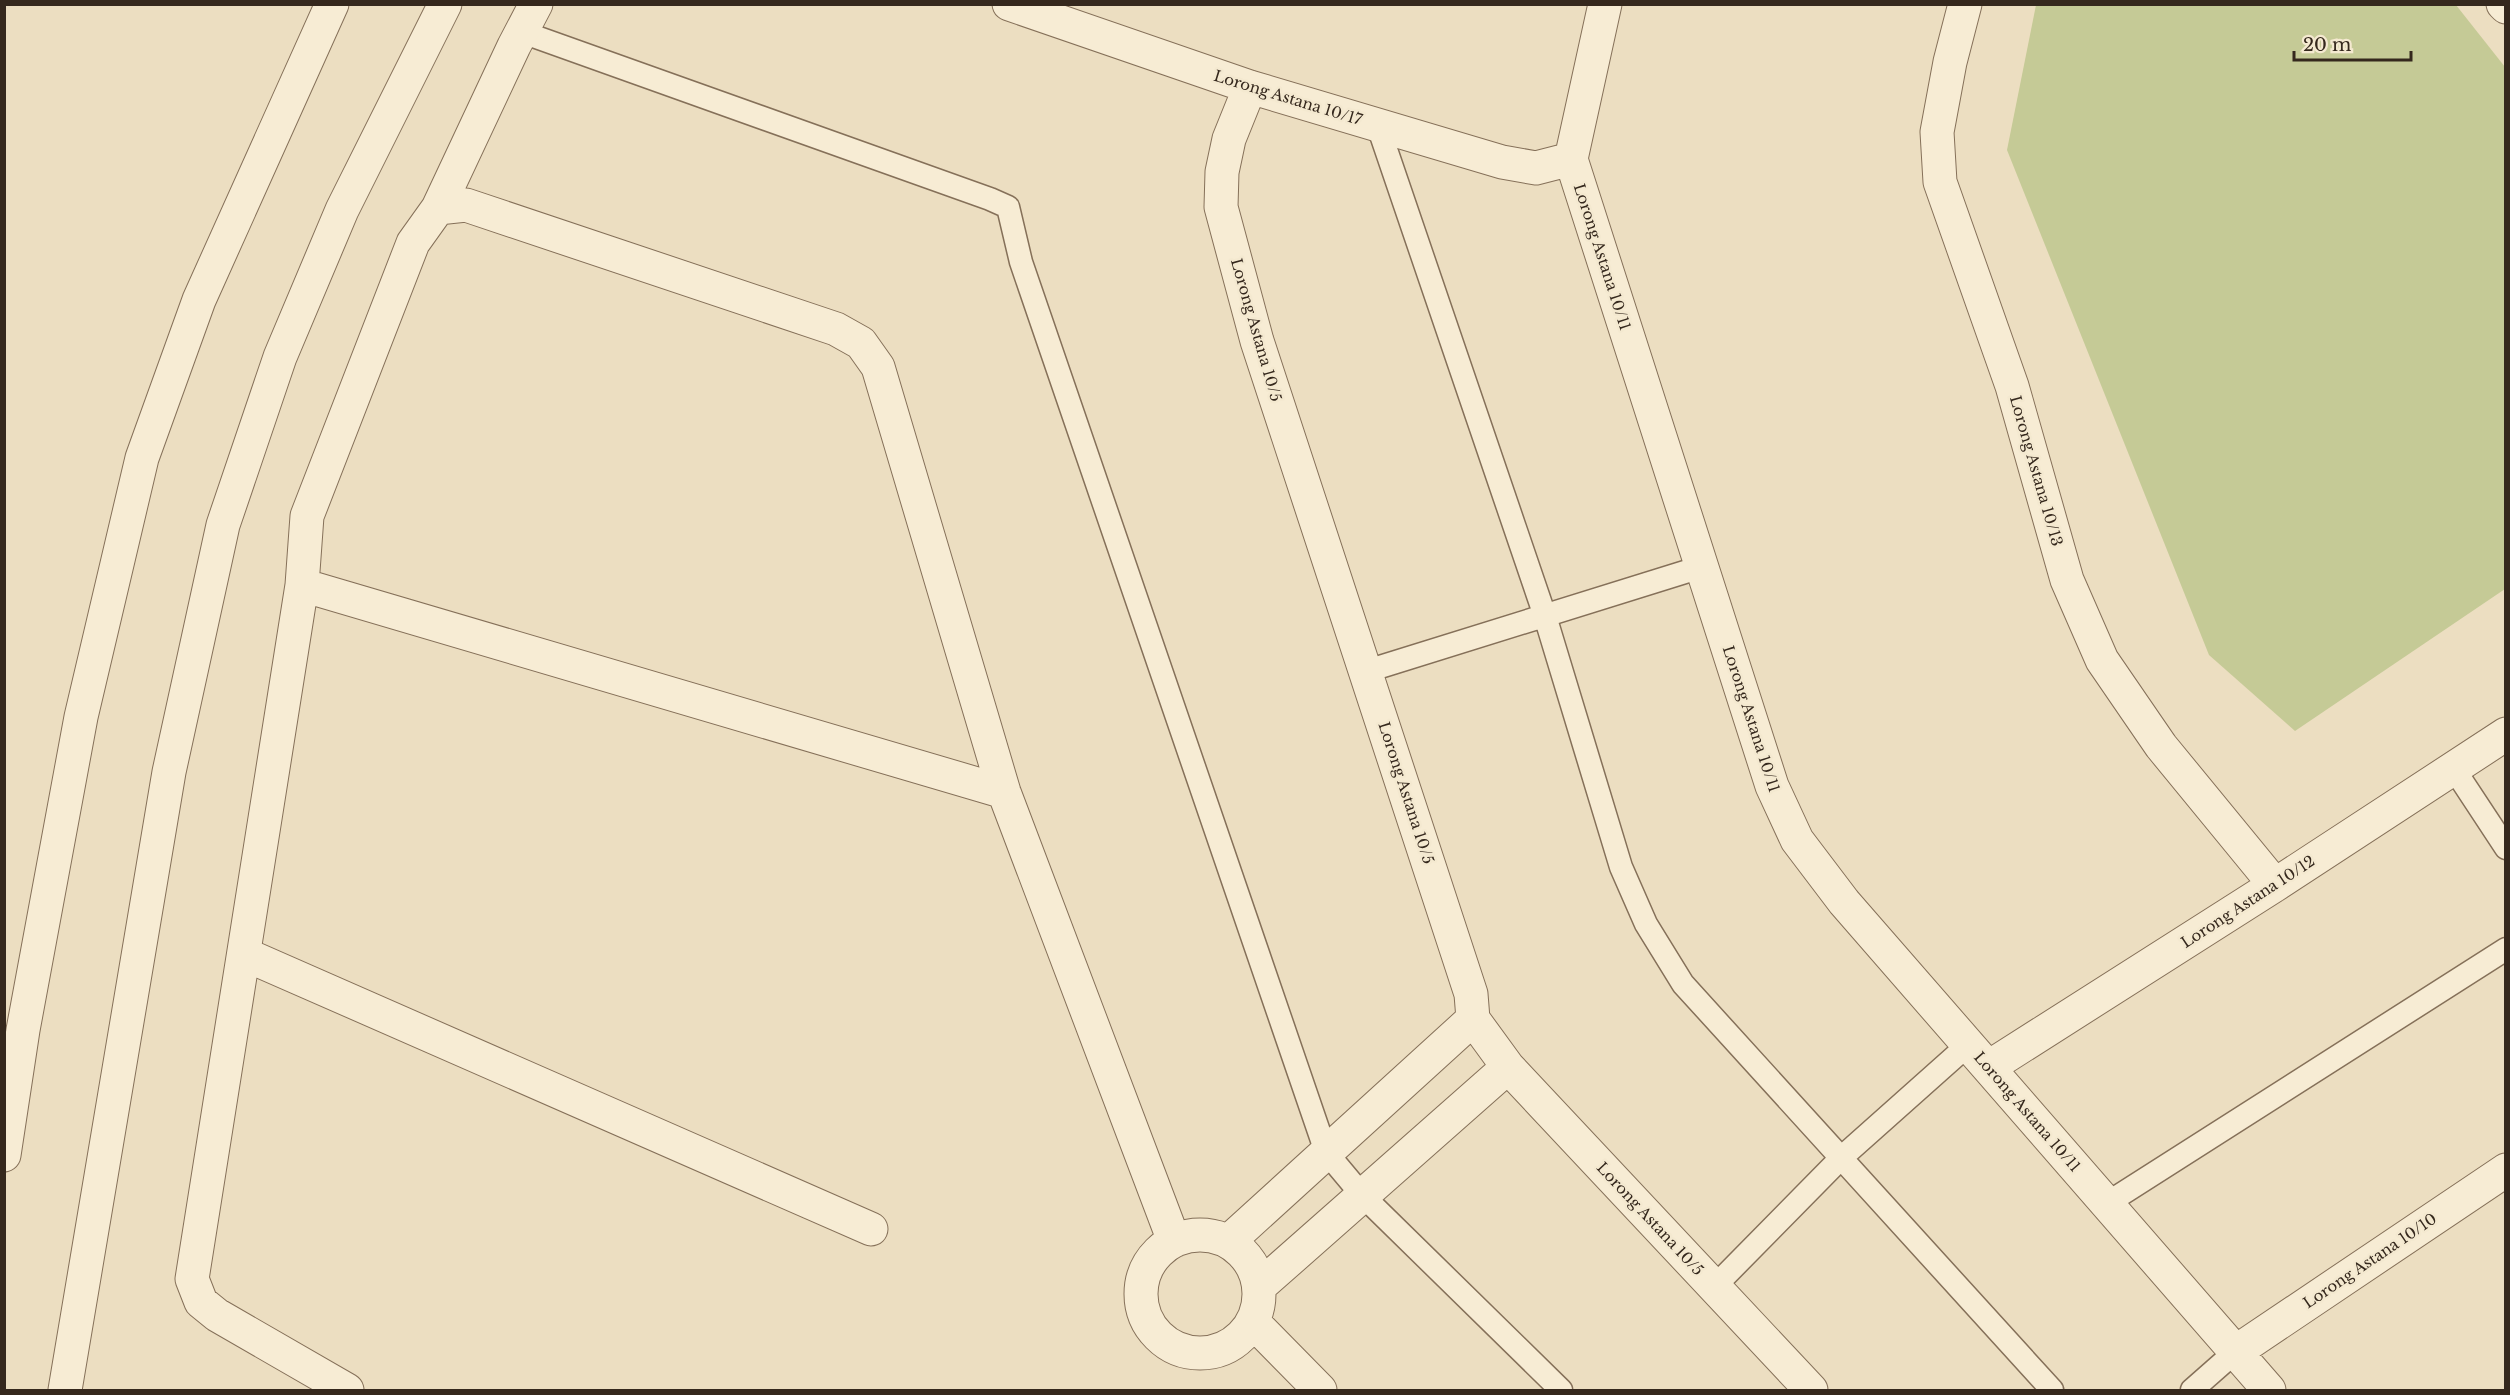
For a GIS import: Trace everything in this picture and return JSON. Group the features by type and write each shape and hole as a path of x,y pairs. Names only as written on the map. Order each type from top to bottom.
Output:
{"street":[{"path":"4,1155 23,1030 81,717 142,458 199,300 332,4"},
{"path":"64,1390 169,772 223,525 280,357 342,210 445,4"},
{"name":"Lorong Astana 10/17","path":"1009,4 1250,87 1513,164 1536,168 1571,159"},
{"path":"1571,159 1605,4"},
{"name":"Lorong Astana 10/13","path":"1965,4 1950,62 1937,132 1940,182 2012,386 2067,580 2102,660 2161,746 2275,885"},
{"path":"347,1390 217,1316 201,1302 192,1279 302,585 308,516 413,243 438,208 529,18"},
{"name":"Lorong Astana 10/5","path":"1250,87 1230,139 1222,172 1221,207 1257,341 1471,994 1473,1019 1508,1067 1811,1390"},
{"name":"Lorong Astana 10/11","path":"1571,159 1772,786 1797,840 1844,902 2234,1353 2269,1390"},
{"path":"438,208 466,205 836,329 861,343 878,367 1004,792 1174,1241"},
{"path":"302,585 1004,792"},
{"name":"Lorong Astana 10/12","path":"1979,1056 2275,885 2505,734"},
{"path":"244,954 871,1229"},
{"path":"1228,1242 1473,1019"},
{"path":"1260,1286 1508,1067"},
{"name":"Lorong Astana 10/10","path":"2234,1353 2505,1170"},
{"path":"1191,1235 1201,1235 1228,1242 1243,1253 1254,1268 1260,1286 1259,1304 1253,1322 1242,1337 1227,1348 1209,1353 1191,1353 1173,1347 1158,1336 1147,1320 1142,1303 1141,1285 1147,1267 1158,1252 1174,1241 1191,1235"},
{"path":"1253,1322 1320,1390"}],"lane":[{"path":"529,18 1008,207 1021,262 1326,1152 1362,1196 1561,1390"},
{"path":"1378,126 1545,616 1621,867 1646,924 1683,984 2052,1390"},
{"path":"1367,671 1701,567"},
{"path":"2454,769 2505,848"},
{"path":"2106,1204 2505,949"},
{"path":"1714,1287 1841,1158 1979,1056"},
{"path":"2192,1390 2234,1353"}],"green space":[{"path":"2036,5 2456,5 2505,67 2505,589 2295,731 2209,655 2007,150"}]}
